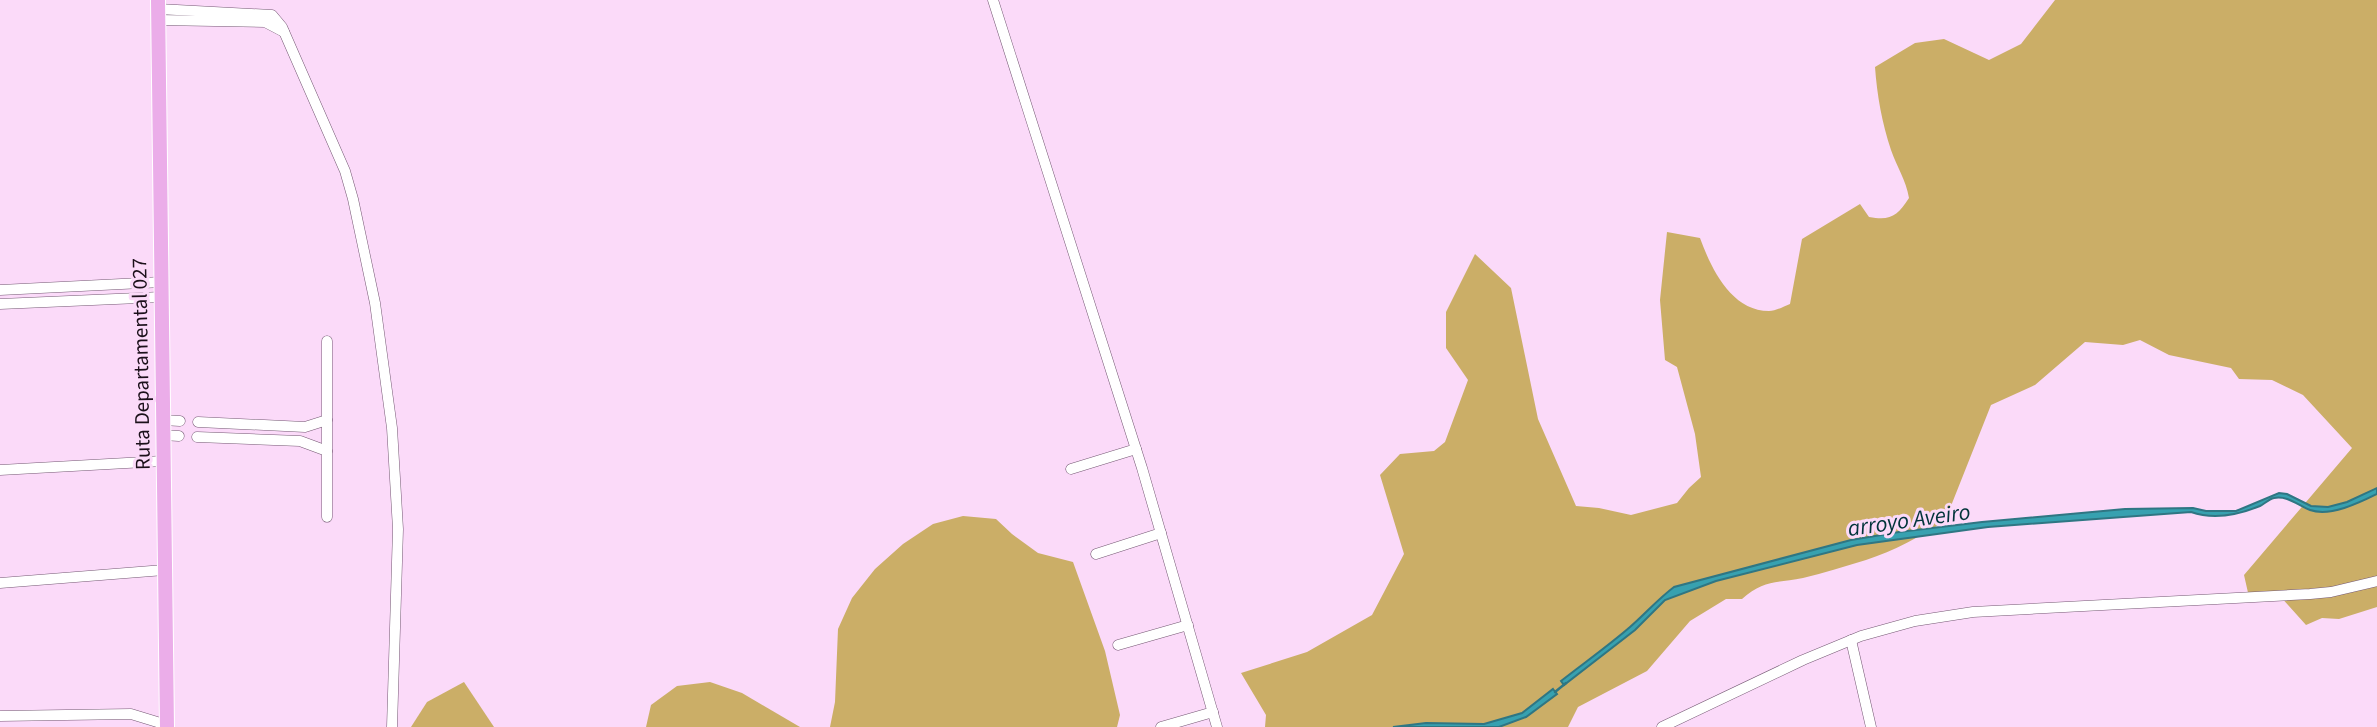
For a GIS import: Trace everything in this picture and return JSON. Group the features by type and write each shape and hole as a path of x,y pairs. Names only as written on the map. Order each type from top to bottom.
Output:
{"main road":[{"name":"Ruta Departamental 027","path":"158,10 167,726"}],"street":[{"path":"993,0 1136,449 1217,727"},
{"path":"158,10 265,22 285,32 345,171 376,303 392,428 398,528 392,727"},
{"path":"0,290 162,289"},
{"path":"0,304 162,289"},
{"path":"327,341 327,517"},
{"path":"198,422 305,427 327,420"},
{"path":"163,428 180,421"},
{"path":"163,428 179,436"},
{"path":"197,437 300,441 327,451"},
{"path":"1071,469 1136,449"},
{"path":"0,470 163,461"},
{"path":"1096,554 1161,533"},
{"path":"0,583 164,569"},
{"path":"1662,727 1852,640 1906,624 1973,612 2332,592 2377,581"},
{"path":"1118,645 1188,625"},
{"path":"1852,640 1871,727"},
{"path":"1161,727 1213,712"},
{"path":"0,716 131,714 167,726"}],"shaded area":[{"path":"2055,0 2377,0 2377,607 2339,619 2322,618 2306,625 2279,595 2249,597 2244,575 2352,448 2303,395 2272,380 2239,379 2231,368 2169,355 2140,340 2123,345 2085,342 2035,385 1991,405 1945,521 1907,543 1876,556 1811,576 1764,585 1742,599 1726,599 1690,621 1647,671 1578,707 1568,727 1265,727 1266,715 1241,673 1307,652 1372,615 1404,554 1380,475 1400,454 1434,451 1445,442 1468,380 1446,348 1446,312 1475,254 1511,288 1538,419 1576,506 1631,515 1677,503 1701,477 1695,434 1677,367 1665,360 1660,300 1667,232 1700,238 1724,286 1744,304 1769,311 1790,304 1802,239 1860,204 1869,217 1883,218 1897,213 1909,198 1885,130 1875,67 1915,43 1944,39 1989,60 2021,44"},
{"path":"963,516 996,519 1038,553 1073,562 1105,651 1120,715 1117,727 830,727 835,702 838,629 852,598 875,569 903,544 933,524"},
{"path":"464,682 494,727 411,727 427,702"},
{"path":"710,682 742,693 800,727 646,727 651,705 677,686"}],"water":[{"path":"2377,488 2377,494 2370,498 2326,512 2310,510 2279,497 2235,514 2208,516 2191,512 1988,527 1857,545 1716,581 1665,600 1635,630 1564,685 1561,681 1622,634 1674,587 1851,540 1982,522 2125,509 2193,508 2236,511 2279,493 2311,506 2328,507 2347,502"},
{"path":"1553,689 1557,694 1526,717 1499,727 1393,727 1426,723 1484,724 1522,713"}],"waterway":[{"name":"arroyo Aveiro","path":"1555,692 1566,683"}]}
